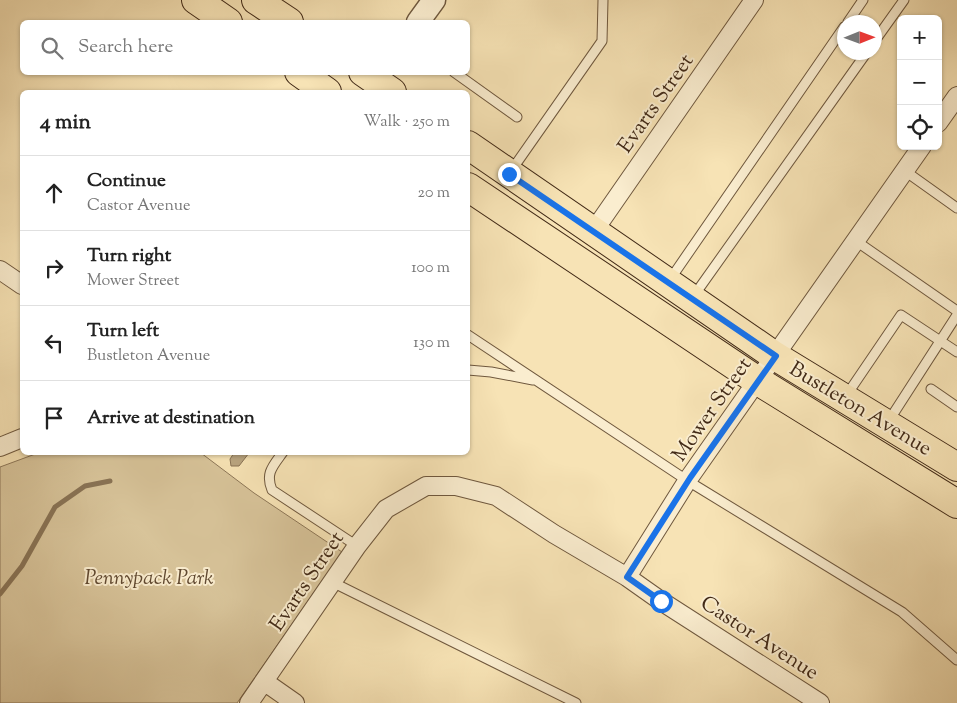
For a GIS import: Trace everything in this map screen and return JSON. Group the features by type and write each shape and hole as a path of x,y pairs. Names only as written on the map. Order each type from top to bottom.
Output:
{"main road":[{"path":"196,0 225,20"},
{"path":"256,0 286,20"},
{"path":"303,75 324,90"},
{"name":"Bustleton Avenue","path":"470,146 776,356 957,467"},
{"name":"Bustleton Avenue","path":"470,188 758,381 952,492"}],"street":[{"path":"419,20 434,0"},
{"name":"Evarts Street","path":"593,232 754,0"},
{"path":"942,117 957,96"},
{"name":"Mower Street","path":"627,577 688,480 919,150"},
{"path":"0,270 20,285"},
{"path":"0,447 20,439"},
{"name":"Castor Avenue","path":"411,493 426,486 456,486 496,496 554,534 627,577 661,601 820,703"},
{"name":"Evarts Street","path":"249,703 357,546 386,509 411,493"},
{"path":"265,682 295,703"}],"lane":[{"path":"509,174 602,41 603,0"},
{"path":"853,15 863,0"},
{"path":"882,31 904,0"},
{"path":"668,283 837,37"},
{"path":"691,299 861,60"},
{"path":"458,75 517,117"},
{"path":"905,171 957,208"},
{"path":"856,241 957,313 886,424"},
{"path":"845,398 901,315 957,352"},
{"path":"470,336 688,480 902,612 957,660"},
{"path":"470,370 491,372 538,382"},
{"path":"931,389 957,407"},
{"path":"281,455 271,468 268,480 272,490 357,546"},
{"path":"332,582 576,703"}],"green space":[{"name":"Pennypack Park","path":"33,455 204,455 254,493 342,552 237,703 0,703 0,467"}],"shaded area":[{"path":"233,455 247,455 239,466 231,466 230,459"}],"waterway":[{"path":"0,594 22,566 55,507 85,486 110,481"}],"route":[{"path":"509,174 776,356 690,478 627,577 661,601"}]}
